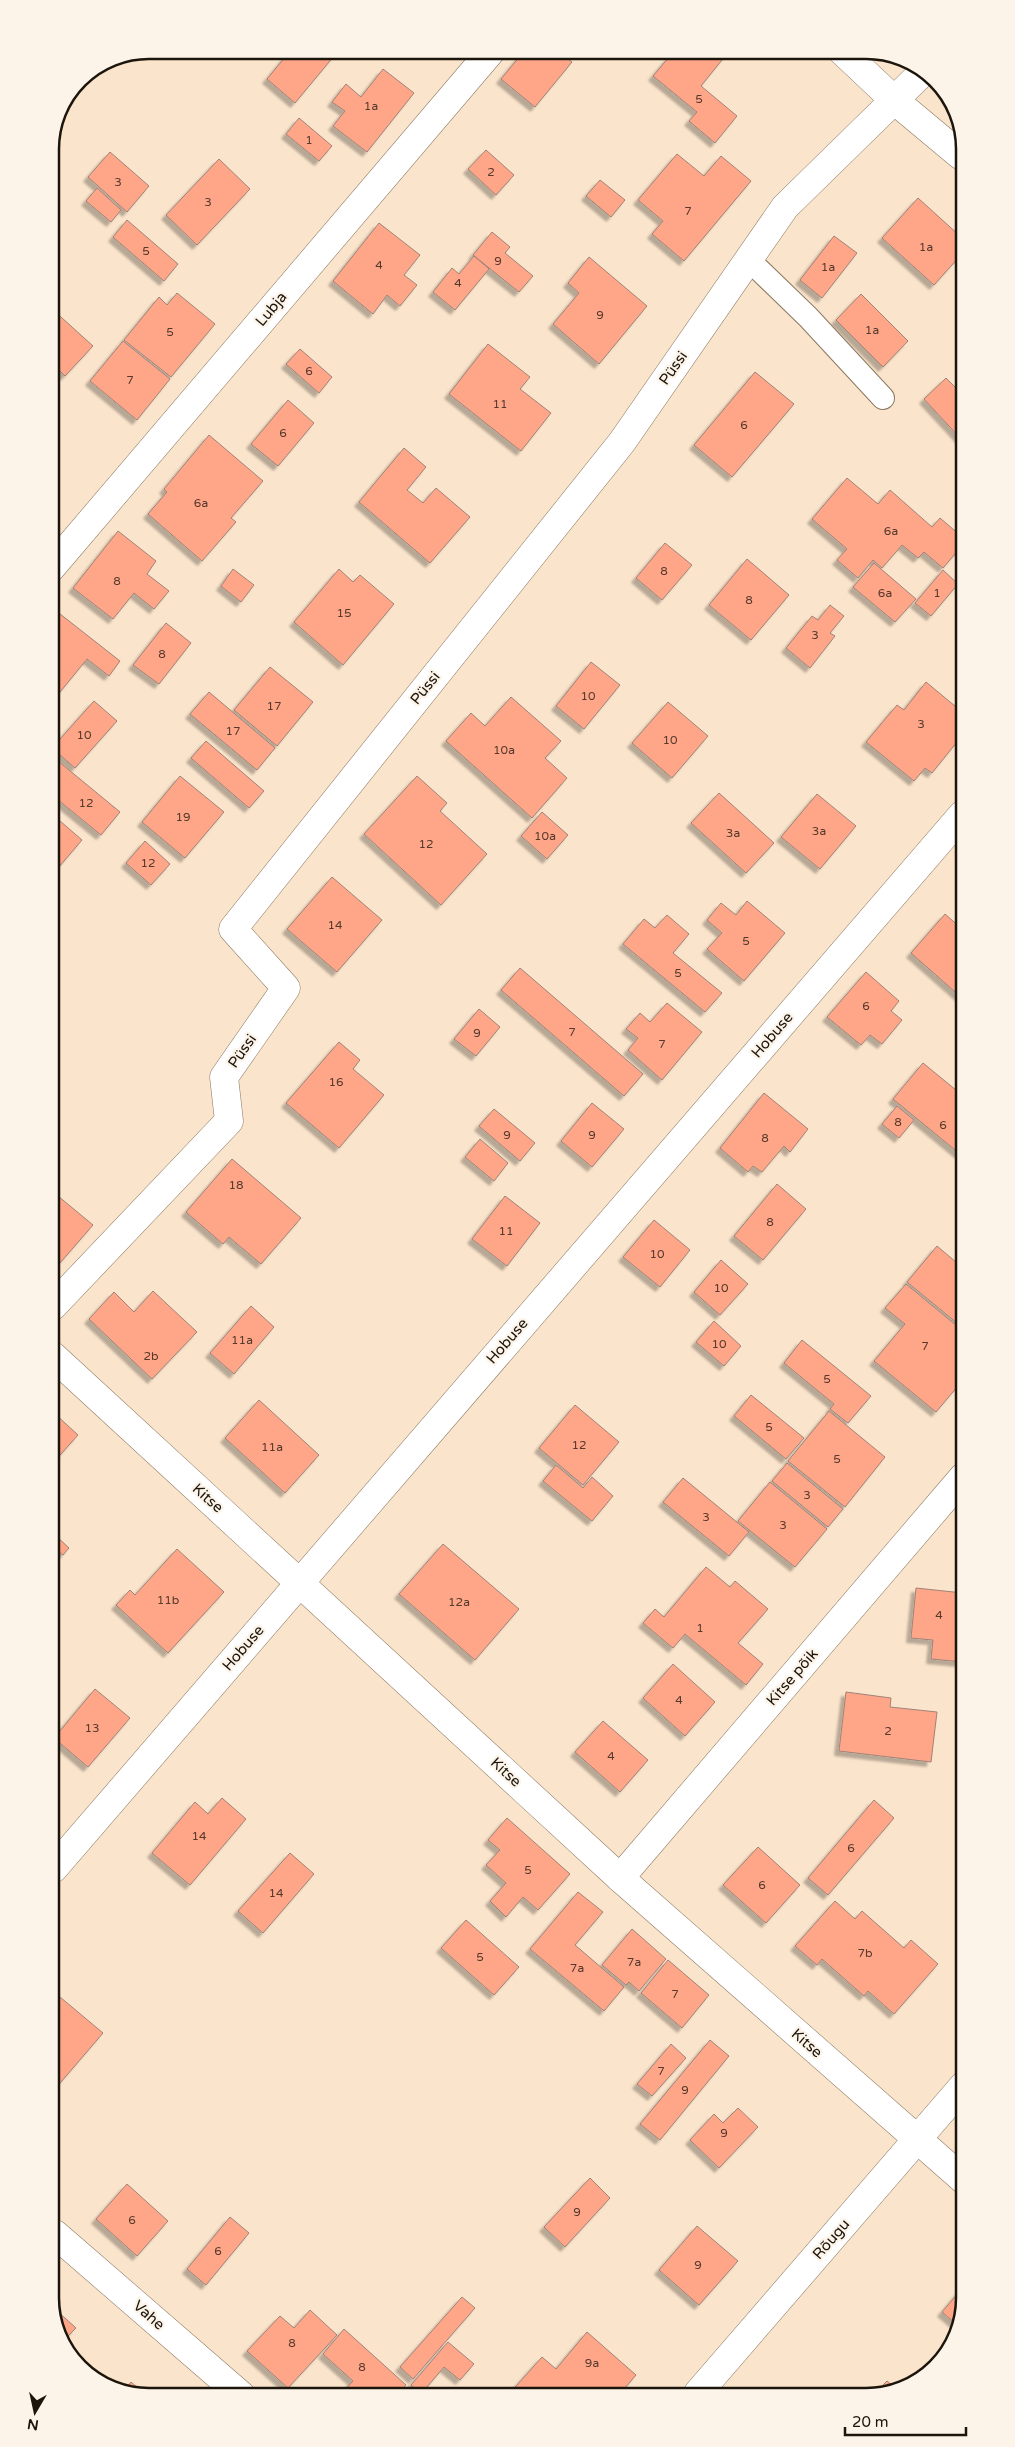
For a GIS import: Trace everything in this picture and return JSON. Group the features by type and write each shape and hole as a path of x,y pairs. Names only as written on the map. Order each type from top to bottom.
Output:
{"street":[{"name":"Lubja","path":"59,559 484,59"},
{"path":"850,59 894,100 956,152"},
{"name":"Püssi","path":"59,1300 229,1121 224,1077 286,988 233,929 622,442 785,207 918,76"},
{"name":"Hobuse","path":"59,1862 956,822"},
{"name":"Kitse","path":"59,1362 620,1878 956,2173"},
{"name":"Kitse põik","path":"620,1878 956,1485"},
{"name":"Rõugu","path":"702,2388 956,2094"},
{"name":"Vahe","path":"59,2237 233,2388"}],"lane":[{"path":"748,259 808,316 883,398"}],"building":[{"path":"284,59 332,59 295,103 267,79"},
{"path":"518,59 568,59 572,62 535,107 501,79"},
{"path":"667,59 723,59 701,86 737,116 715,143 689,121 697,112 653,76"},
{"path":"383,69 414,93 367,152 333,126 345,111 332,102 346,84 361,97"},
{"path":"299,118 332,146 319,161 286,134"},
{"path":"486,150 514,175 496,195 468,169"},
{"path":"110,152 149,186 127,212 88,177"},
{"path":"677,154 704,176 721,156 751,181 684,261 652,234 663,221 638,200"},
{"path":"219,159 250,189 197,245 166,215"},
{"path":"600,180 625,200 611,217 586,196"},
{"path":"97,188 121,210 111,222 86,201"},
{"path":"918,198 956,232 956,260 934,285 882,238"},
{"path":"127,220 178,264 164,281 113,237"},
{"path":"379,223 420,255 404,275 417,285 400,306 387,295 373,314 333,281"},
{"path":"492,232 510,247 505,253 533,276 519,292 473,255"},
{"path":"834,236 857,253 822,298 800,280"},
{"path":"474,256 489,269 455,310 433,292 452,268 459,274"},
{"path":"589,257 647,306 599,364 553,324 579,293 568,283"},
{"path":"177,293 215,324 171,377 124,340 159,297 167,305"},
{"path":"861,294 908,341 883,367 836,320"},
{"path":"59,315 93,346 65,376 59,370"},
{"path":"123,341 170,379 137,420 90,381"},
{"path":"488,344 530,377 520,389 551,413 521,451 449,394"},
{"path":"300,349 332,377 319,393 286,364"},
{"path":"755,372 794,404 732,477 694,445"},
{"path":"946,378 956,388 956,434 924,399"},
{"path":"288,400 314,423 278,466 251,444"},
{"path":"209,435 263,481 231,518 236,522 202,561 148,514 167,492 164,489"},
{"path":"404,448 426,467 407,490 423,503 436,488 470,517 430,563 359,502"},
{"path":"847,478 878,504 890,490 932,527 940,518 956,532 956,553 943,568 924,552 918,558 902,545 882,568 873,560 858,578 837,560 847,549 812,519"},
{"path":"118,531 156,561 147,574 169,591 154,609 134,593 113,619 73,588"},
{"path":"665,543 692,565 662,600 636,578"},
{"path":"747,559 789,595 751,640 709,605"},
{"path":"874,563 916,599 895,622 853,587"},
{"path":"233,569 254,585 241,602 221,586"},
{"path":"339,569 353,582 360,575 394,604 343,665 294,622"},
{"path":"943,570 956,582 956,586 931,616 915,603"},
{"path":"830,605 844,616 830,633 835,636 810,668 786,648 812,616 818,620"},
{"path":"59,613 120,661 109,676 87,659 59,693"},
{"path":"166,623 191,643 159,684 133,665"},
{"path":"591,662 620,685 584,729 556,706"},
{"path":"270,667 313,702 277,746 234,710"},
{"path":"926,682 956,707 956,743 932,773 925,768 914,781 866,742 897,705 904,710"},
{"path":"209,692 275,748 257,770 190,714"},
{"path":"511,697 561,741 545,758 567,778 532,818 446,741 471,713 485,726"},
{"path":"94,701 117,721 75,768 59,754 59,740"},
{"path":"668,702 708,736 672,778 632,743"},
{"path":"206,741 264,791 249,808 191,758"},
{"path":"59,762 120,812 101,835 59,801"},
{"path":"180,776 224,812 185,858 142,822"},
{"path":"417,776 447,803 440,811 487,854 441,905 364,834"},
{"path":"719,793 774,843 746,873 691,823"},
{"path":"817,794 856,826 820,869 781,837"},
{"path":"542,812 568,835 547,859 521,836"},
{"path":"59,820 82,840 59,867"},
{"path":"145,841 170,864 151,885 126,863"},
{"path":"332,877 382,920 337,972 287,929"},
{"path":"747,901 785,933 744,981 707,949 722,933 707,920 721,903 736,915"},
{"path":"945,914 956,924 956,993 911,953"},
{"path":"667,915 689,934 673,953 722,993 705,1012 623,944 644,919 655,928"},
{"path":"520,968 643,1074 624,1096 501,990"},
{"path":"866,972 899,1001 891,1011 902,1020 882,1044 870,1035 861,1045 827,1017"},
{"path":"667,1003 702,1032 662,1080 628,1050 638,1038 626,1029 640,1013 650,1022"},
{"path":"479,1009 500,1027 476,1056 454,1039"},
{"path":"339,1042 360,1060 353,1069 384,1095 339,1148 286,1103"},
{"path":"923,1063 956,1090 956,1151 893,1099"},
{"path":"764,1093 808,1129 790,1152 784,1146 762,1172 753,1166 748,1172 720,1148"},
{"path":"592,1103 624,1129 592,1167 561,1141"},
{"path":"897,1106 914,1120 899,1138 882,1124"},
{"path":"494,1109 535,1143 520,1161 479,1126"},
{"path":"480,1139 508,1163 494,1181 465,1157"},
{"path":"232,1159 301,1218 261,1264 229,1237 223,1244 186,1212"},
{"path":"777,1184 806,1209 763,1260 734,1236"},
{"path":"505,1196 540,1223 507,1266 472,1239"},
{"path":"59,1197 93,1225 59,1264"},
{"path":"654,1220 690,1250 660,1287 623,1257"},
{"path":"937,1246 956,1262 956,1322 907,1282"},
{"path":"721,1260 748,1284 720,1315 694,1292"},
{"path":"906,1284 956,1325 956,1388 936,1412 874,1361 905,1324 885,1308"},
{"path":"153,1291 197,1332 152,1379 89,1319 114,1292 134,1312"},
{"path":"251,1306 274,1327 234,1374 210,1353"},
{"path":"714,1321 741,1346 724,1366 696,1342"},
{"path":"802,1340 871,1396 848,1423 830,1409 834,1404 784,1363"},
{"path":"751,1395 804,1438 786,1459 734,1416"},
{"path":"259,1400 319,1455 285,1493 225,1438"},
{"path":"575,1405 619,1442 583,1485 539,1448"},
{"path":"829,1411 885,1457 845,1507 788,1461"},
{"path":"59,1418 78,1435 59,1456"},
{"path":"787,1463 843,1509 828,1527 772,1481"},
{"path":"556,1465 583,1488 592,1477 613,1496 592,1521 543,1481"},
{"path":"683,1478 749,1532 729,1556 663,1502"},
{"path":"770,1482 827,1529 795,1567 738,1521"},
{"path":"59,1539 69,1548 63,1555 59,1552"},
{"path":"443,1544 519,1609 475,1660 399,1594"},
{"path":"177,1549 224,1592 168,1653 116,1605 130,1590 135,1595"},
{"path":"706,1567 730,1587 735,1581 768,1609 738,1643 763,1664 746,1685 685,1634 673,1648 643,1623 655,1609 664,1617"},
{"path":"916,1588 956,1592 956,1661 931,1659 933,1640 911,1638"},
{"path":"673,1664 715,1702 685,1736 643,1698"},
{"path":"95,1689 130,1718 88,1767 59,1742 59,1732"},
{"path":"846,1692 891,1698 890,1707 937,1712 931,1762 839,1751"},
{"path":"603,1721 648,1760 620,1792 575,1752"},
{"path":"222,1798 246,1819 190,1885 152,1853 195,1802 208,1814"},
{"path":"874,1800 894,1818 828,1895 808,1878"},
{"path":"507,1818 570,1874 538,1910 523,1897 506,1917 490,1901 506,1883 486,1865 500,1850 488,1840"},
{"path":"758,1847 800,1885 766,1923 723,1885"},
{"path":"290,1853 314,1874 263,1933 238,1911"},
{"path":"578,1892 603,1912 575,1945 624,1987 604,2011 530,1949"},
{"path":"835,1901 855,1919 862,1911 904,1948 911,1940 938,1964 894,2014 868,1991 864,1996 822,1959 817,1965 795,1946"},
{"path":"466,1920 519,1967 494,1995 441,1948"},
{"path":"632,1929 666,1959 639,1991 629,1982 626,1985 602,1965"},
{"path":"668,1960 709,1995 682,2028 641,1993"},
{"path":"59,1998 103,2033 59,2084"},
{"path":"710,2040 729,2056 660,2140 640,2124"},
{"path":"671,2044 686,2058 652,2096 637,2084"},
{"path":"738,2108 758,2127 719,2168 690,2140 714,2114 723,2123"},
{"path":"590,2178 610,2198 565,2247 544,2227"},
{"path":"127,2184 168,2221 137,2256 96,2219"},
{"path":"230,2217 249,2233 206,2285 187,2269"},
{"path":"697,2226 738,2261 699,2305 659,2270"},
{"path":"956,2296 953,2322 942,2312"},
{"path":"462,2297 475,2308 413,2379 400,2367"},
{"path":"310,2310 337,2335 288,2388 247,2351 280,2316 294,2328"},
{"path":"60,2313 76,2328 67,2337"},
{"path":"344,2329 406,2385 403,2388 346,2388 353,2381 323,2354"},
{"path":"587,2332 636,2375 625,2388 514,2388 542,2357 556,2369"},
{"path":"448,2342 474,2364 460,2380 444,2367 426,2388 414,2388 411,2385"},
{"path":"887,2381 891,2385 890,2385 882,2386"},
{"path":"131,2382 137,2388 131,2387 128,2386"}]}
